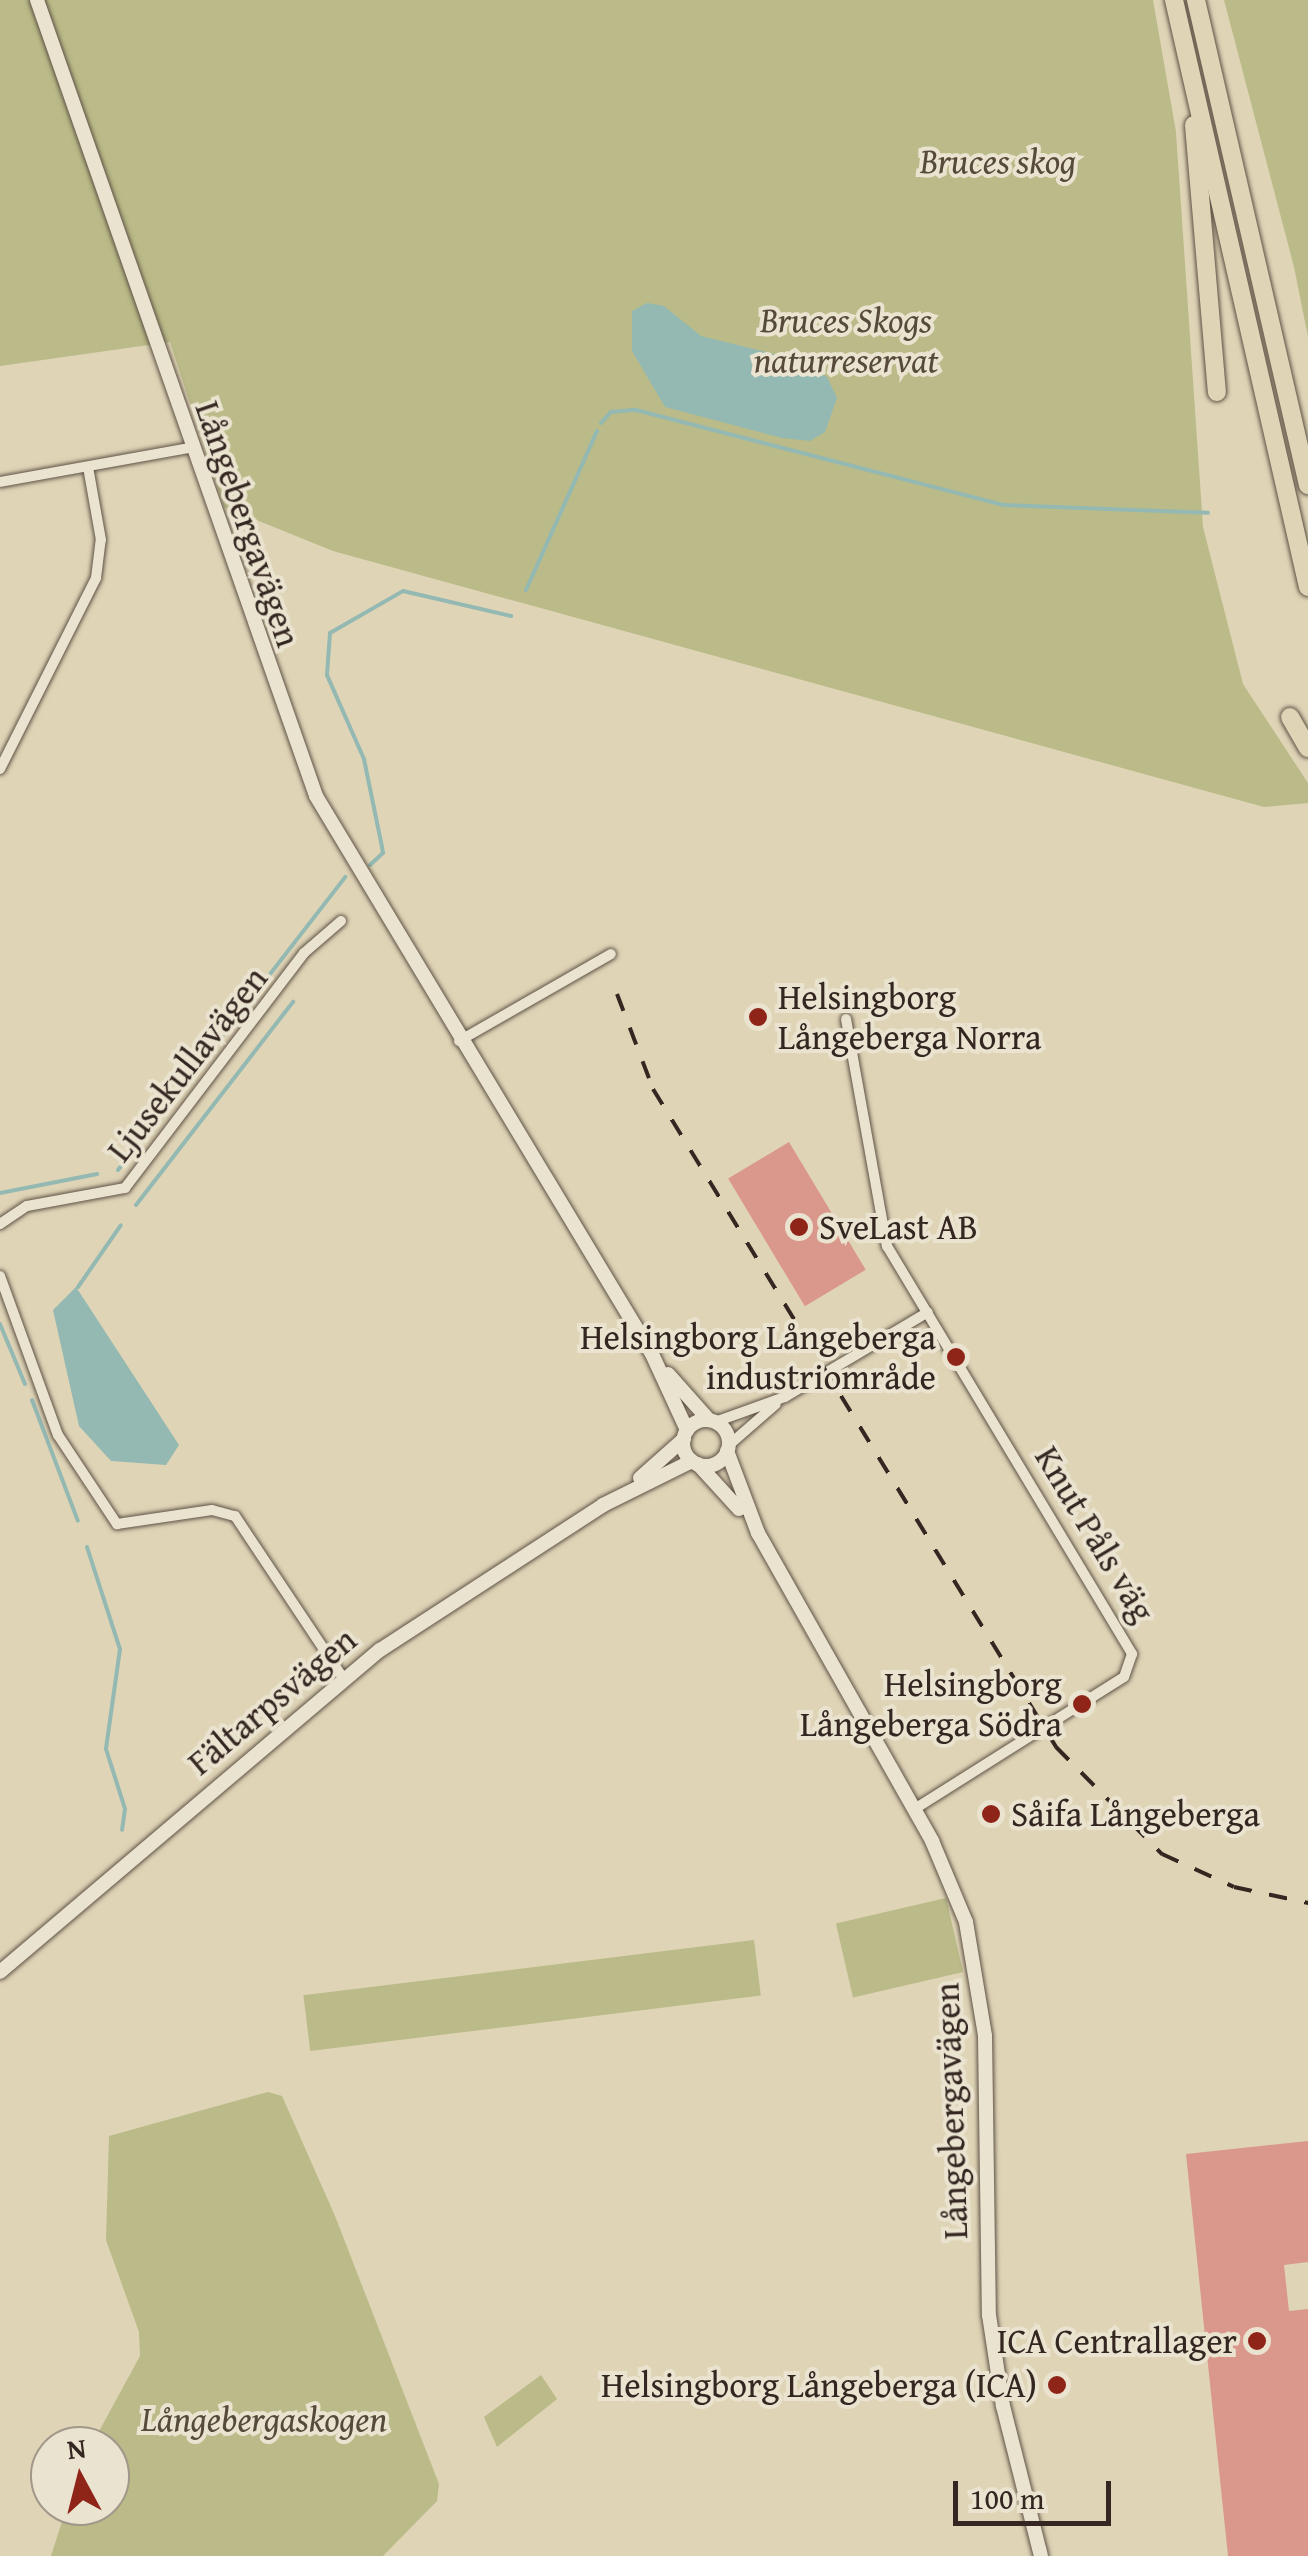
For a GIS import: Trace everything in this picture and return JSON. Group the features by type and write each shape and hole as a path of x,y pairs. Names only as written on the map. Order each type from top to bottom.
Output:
{"highway":[{"path":"1174,0 1308,587"},
{"path":"1196,0 1308,485"},
{"path":"1187,54 1216,392"},
{"path":"1290,717 1308,748"}],"street":[{"name":"Långebergavägen","path":"37,0 190,448 316,796 458,1042 652,1354 695,1462 758,1533"},
{"path":"0,482 190,448"},
{"path":"0,769 96,578 101,540 88,467"},
{"name":"Ljusekullavägen","path":"0,1224 27,1206 125,1188 304,953 341,922"},
{"path":"458,1042 611,954"},
{"name":"Knut Påls väg","path":"846,1019 882,1232 1132,1657 1124,1677 914,1810"},
{"path":"0,1276 58,1435 116,1524 212,1510 235,1516 343,1678"},
{"path":"728,1448 785,1397 928,1312"},
{"name":"Långebergavägen","path":"652,1354 712,1421 728,1448 758,1533 954,1886 975,1959 985,2036 990,2315 1002,2406 1041,2556"},
{"path":"712,1421 785,1397"},
{"name":"Fältarpsvägen","path":"603,1505 685,1434 712,1421"},
{"name":"Fältarpsvägen","path":"0,1972 343,1678 446,1603 603,1505 695,1462 715,1464 728,1448"}],"green space":[{"name":"Bruces Skogs naturreservat","path":"0,0 1153,0 1176,132 1203,527 1243,684 1308,783 1308,803 1264,807 333,551 224,507 170,342 0,366"},
{"path":"1224,0 1308,0 1308,337 1294,267"},
{"path":"946,1898 963,1972 853,1997 836,1923"},
{"path":"754,1940 761,1996 310,2051 303,1995"},
{"name":"Långebergaskogen","path":"268,2092 282,2096 335,2216 439,2484 437,2501 383,2556 51,2556 61,2526 130,2526 130,2426 102,2426 140,2356 139,2332 106,2240 109,2136"},
{"path":"541,2375 557,2399 497,2447 484,2417"}],"water":[{"path":"647,303 664,306 701,336 799,360 827,377 837,398 825,432 810,441 782,438 665,407 632,351 632,311"},
{"path":"76,1287 179,1445 166,1465 111,1461 79,1426 53,1310"}],"building":[{"name":"SveLast AB","path":"789,1142 866,1270 805,1306 728,1179"},
{"name":"ICA Centrallager","path":"1308,2141 1308,2262 1284,2265 1289,2311 1308,2309 1308,2556 1228,2556 1186,2154"}],"waterway":[{"path":"601,423 611,412 636,410 1004,505 1208,513"},
{"path":"526,590 597,431"},
{"path":"370,865 383,853 364,759 327,675 330,633 403,591 511,616"},
{"path":"118,1170 345,877"},
{"path":"136,1205 293,1002"},
{"path":"0,1193 97,1174"},
{"path":"78,1287 121,1225"},
{"path":"0,1324 25,1384"},
{"path":"32,1400 78,1521"},
{"path":"87,1547 120,1649 106,1749 125,1809 122,1830"}],"railway":[{"path":"617,994 653,1089 1056,1747 1162,1854 1234,1887 1308,1903"}],"place":[{"name":"Helsingborg Långeberga Norra","path":"758,1017"},
{"name":"SveLast AB","path":"799,1227"},
{"name":"Helsingborg Långeberga industriområde","path":"956,1357"},
{"name":"Helsingborg Långeberga Södra","path":"1082,1704"},
{"name":"Såifa Långeberga","path":"991,1814"},
{"name":"ICA Centrallager","path":"1257,2341"},
{"name":"Helsingborg Långeberga (ICA)","path":"1057,2385"}],"park label":[{"name":"Bruces skog","path":"998,161"}]}
